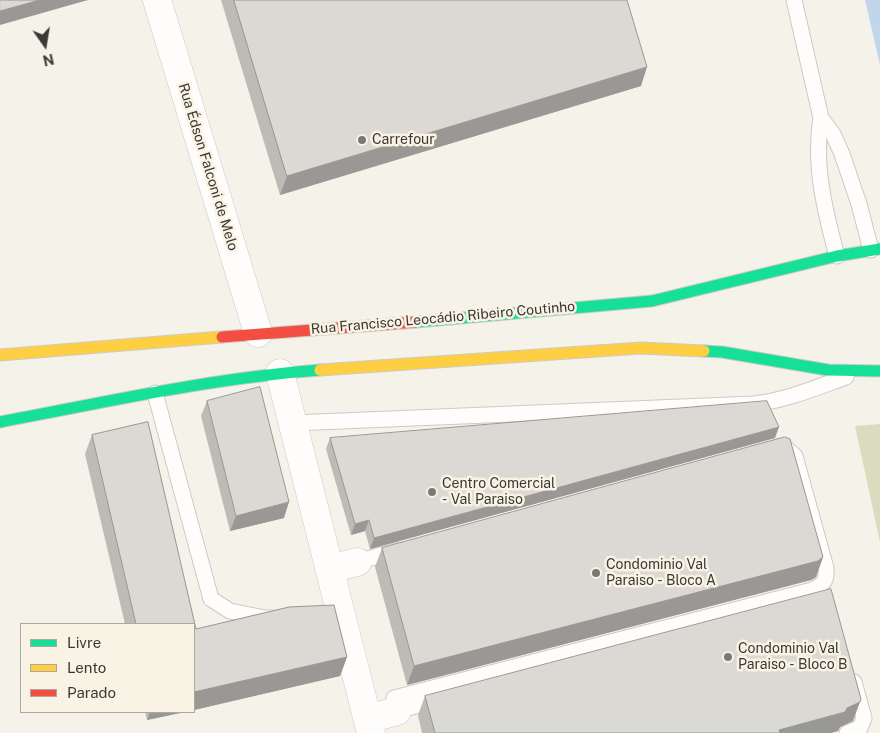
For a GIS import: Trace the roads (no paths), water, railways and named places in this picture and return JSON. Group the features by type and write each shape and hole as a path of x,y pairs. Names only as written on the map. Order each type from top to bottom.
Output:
{"main road":[{"name":"Rua Francisco Leocádio Ribeiro Coutinho","path":"0,355 258,333 442,320 652,301 837,256 876,249"},
{"path":"0,422 280,373 641,348 722,352 799,366 880,371"}],"street":[{"name":"Rua Édson Falconi de Melo","path":"157,0 258,333"},
{"path":"280,373 330,569 331,615 368,719 396,704"},
{"path":"330,569 357,562"}],"lane":[{"path":"794,0 821,118 833,134 842,154 876,249"},
{"path":"821,118 817,138 822,187 837,256"},
{"path":"292,423 754,404 774,402 795,396 861,371"},
{"path":"155,394 211,599 230,611 265,618 284,617"},
{"path":"396,704 812,590 822,585 827,579 826,568 795,456 786,448 767,449"},
{"path":"357,562 414,546"},
{"path":"396,704 822,598 828,599"},
{"path":"847,733 860,728 864,718 851,670"}],"water":[{"path":"865,0 880,0 880,65"}],"place":[{"name":"Carrefour","path":"362,140"},
{"name":"Centro Comercial - Val Paraiso","path":"432,492"},
{"name":"Condominio Val Paraiso - Bloco A","path":"596,573"},
{"name":"Condominio Val Paraiso - Bloco B","path":"728,657"}]}
